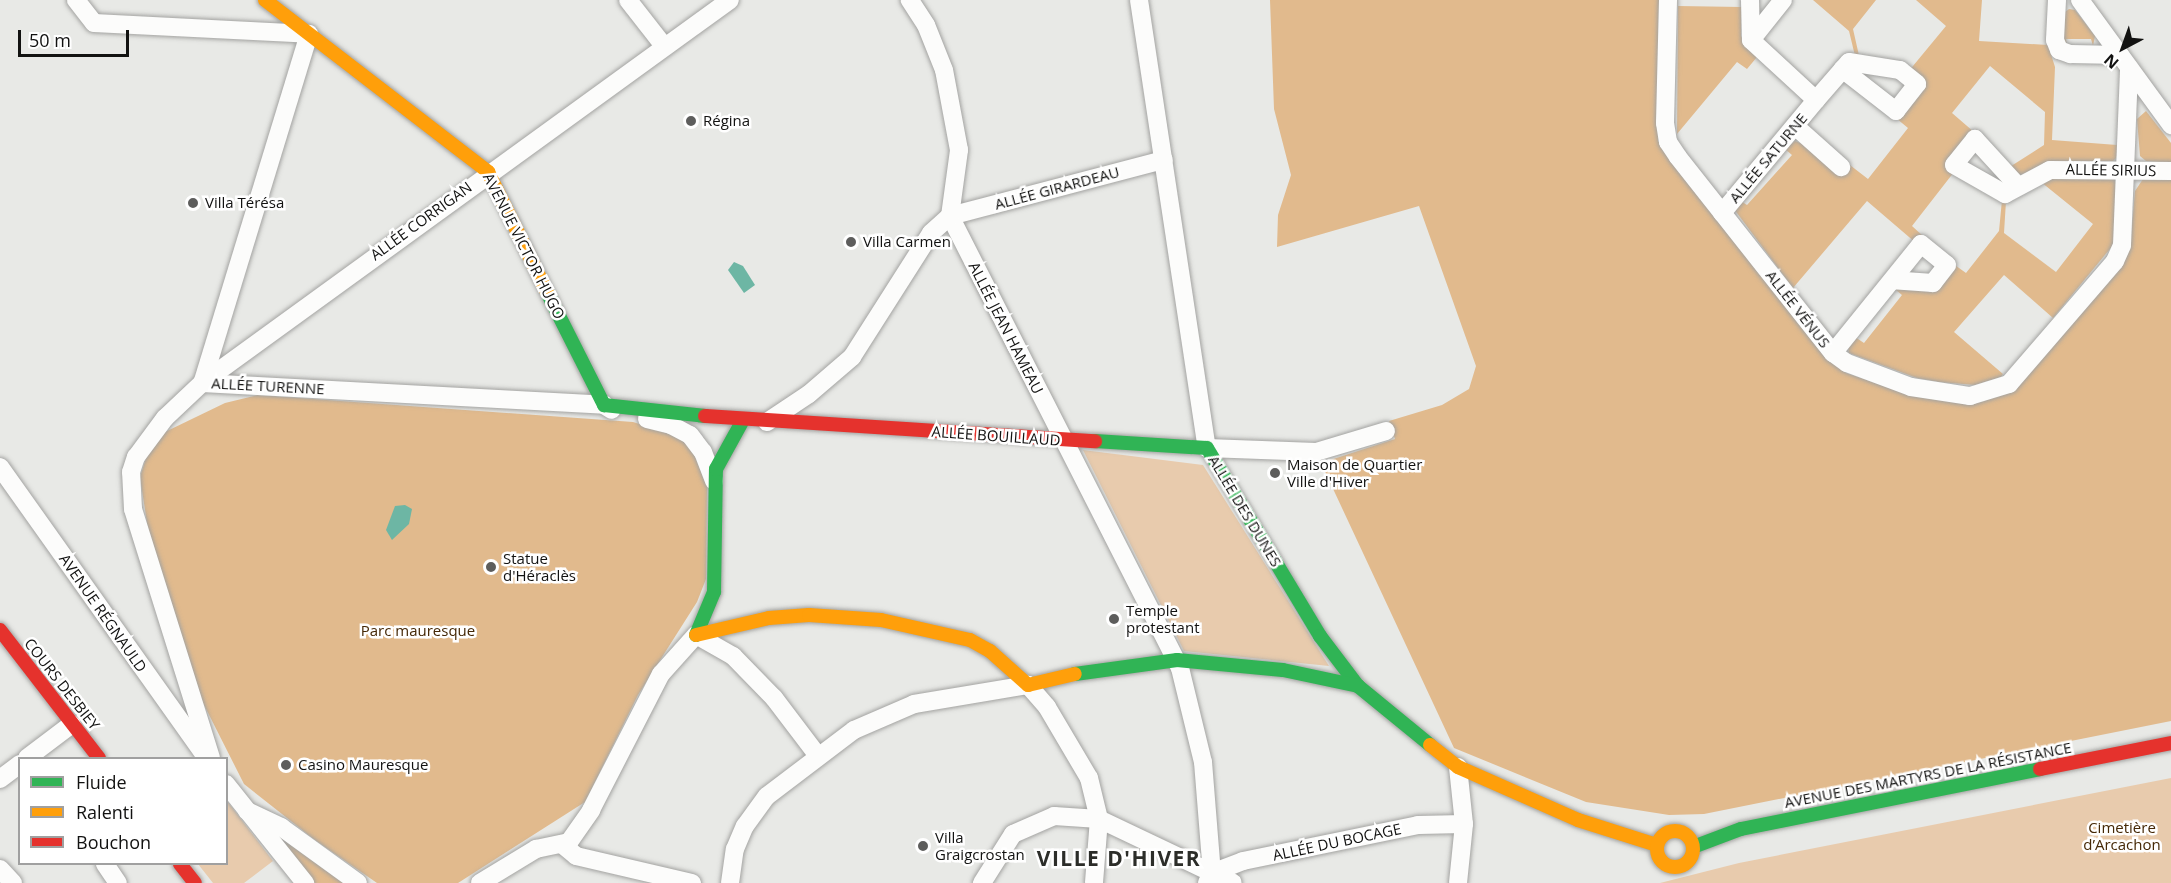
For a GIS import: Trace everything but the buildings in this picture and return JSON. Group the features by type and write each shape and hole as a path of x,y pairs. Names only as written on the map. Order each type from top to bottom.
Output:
{"street":[{"path":"76,0 94,23 309,34 202,382"},
{"name":"AVENUE VICTOR HUGO","path":"265,0 488,172 604,405"},
{"path":"628,0 664,46"},
{"name":"ALLÉE CORRIGAN","path":"202,382 488,172 730,0"},
{"path":"767,422 809,394 852,357 931,233 950,216 959,150 944,70 926,24 910,0"},
{"name":"ALLÉE DES DUNES","path":"1138,0 1207,447 1320,636 1358,686 1458,767"},
{"name":"ALLÉE VÉNUS","path":"1668,0 1666,136 1722,213 1833,353 1847,363 1911,387 1970,396 2008,384 2115,261 2122,245 2126,170 2124,61"},
{"path":"1750,0 1751,40"},
{"path":"1751,40 1783,0"},
{"path":"2057,0 2055,40 2059,50 2070,54 2124,61"},
{"path":"2080,0 2171,125"},
{"name":"ALLÉE SATURNE","path":"1722,213 1816,100 1751,40"},
{"path":"1816,100 1842,69"},
{"path":"1795,126 1841,166"},
{"name":"ALLÉE GIRARDEAU","path":"950,216 1164,160"},
{"name":"ALLÉE SIRIUS","path":"2018,186 2050,170 2171,171"},
{"name":"ALLÉE JEAN HAMEAU","path":"950,216 1062,441 1177,660 1203,762 1210,878"},
{"path":"1833,353 1894,280"},
{"name":"ALLÉE TURENNE","path":"208,757 133,509 131,472 136,457 165,418 202,382 604,405"},
{"path":"604,405 620,414 671,425 690,435 703,452 716,486"},
{"name":"ALLÉE BOUILLAUD","path":"604,405 767,422 1062,441 1317,452 1386,431"},
{"path":"690,435 688,425 705,416"},
{"path":"480,883 536,849 563,845 591,810 661,674 696,635 714,592 716,470 744,420"},
{"name":"AVENUE RÉGNAULD","path":"0,467 208,757"},
{"path":"696,635 769,618 809,615 881,620 970,640 990,651 1028,685 1047,707 1089,778 1099,819 1094,883"},
{"name":"COURS DESBIEY","path":"0,630 97,757"},
{"path":"696,635 733,657 774,698 818,756"},
{"path":"730,883 735,849 745,826 767,796 854,730 914,704 1028,685 1109,668 1177,660 1283,670 1358,686"},
{"path":"29,757 72,724"},
{"name":"AVENUE DES MARTYRS DE LA RÉSISTANCE","path":"1693,847 1741,829 2171,743"},
{"path":"0,779 18,765"},
{"path":"1458,883 1464,824 1458,767 1578,820 1657,845"},
{"path":"228,787 305,883"},
{"path":"247,811 281,827 357,883"},
{"path":"982,883 1013,834 1054,816 1099,819 1210,878 1233,883"},
{"name":"ALLÉE DU BOCAGE","path":"1210,878 1243,861 1406,828 1464,824"},
{"path":"1676,831 1688,836 1693,847 1689,860 1671,867 1658,856 1657,845 1664,835 1676,831"},
{"path":"563,845 576,856 692,883"},
{"path":"106,865 118,883"},
{"path":"181,865 195,883"},
{"path":"0,869 13,883"}],"green space":[{"path":"1270,0 1659,0 1658,141 1823,355 1846,373 1890,388 1971,404 2015,390 2130,249 2135,191 2143,179 2171,180 2171,721 1704,814 1669,815 1586,802 1454,748 1321,463 1395,439 1389,421 1442,405 1469,389 1476,366 1419,206 1277,247 1278,215 1291,175 1274,109"},
{"path":"1813,0 1876,0 1853,29 1860,60 1856,60 1849,31"},
{"path":"1916,0 1982,0 1979,41 2048,45 2055,67 2052,140 2117,145 2117,157 2113,161 2056,161 2015,177 2008,168 2044,145 2045,112 1990,66 1952,113 1974,132 1954,172 1912,226 1923,236 1916,243 1867,201 1793,288 1734,209 1741,201 1747,205 1792,155 1785,149 1795,141 1846,162 1868,179 1908,128 1896,118 1908,72 1946,26"},
{"path":"1678,6 1742,7 1741,36 1757,57 1747,69 1737,62 1677,134"},
{"path":"2069,9 2075,10 2095,36 2093,46 2091,39 2066,39 2067,46 2062,42 2065,12"},
{"path":"2146,111 2171,143 2171,163 2146,161 2140,156 2137,119"},
{"path":"2110,176 2117,181 2114,244 2053,318 2004,275 1954,332 2003,374 2001,377 1975,385 1939,382 1917,378 1849,353 1848,346 1855,337 1864,343 1902,295 1896,290 1900,284 1935,289 1952,263 1966,273 1999,231 2002,200 2006,201 2004,233 2056,272 2093,224 2041,182 2048,178"},
{"name":"Parc mauresque","path":"258,395 633,422 679,436 692,449 707,487 706,579 697,602 638,695 585,802 458,883 377,883 315,840 244,784 200,697 149,536 140,477 147,455 165,432 225,403"},
{"path":"1083,450 1203,465 1329,666 1184,651"},
{"name":"Cimetière d’Arcachon","path":"2171,778 2171,883 1660,883 1739,863"},
{"path":"228,802 273,861 244,883 213,883 199,865 228,865"},
{"path":"277,833 343,883 315,883 287,852"}],"shaded area":[{"path":"734,262 743,266 755,285 744,293 728,270"},
{"path":"405,505 412,509 409,524 392,540 386,530 395,506"}],"traffic: fast":[{"path":"547,292 604,405 705,416"},
{"path":"696,635 714,592 716,469 743,420"},
{"path":"1095,441 1207,448 1320,636 1358,686 1430,745"},
{"path":"1075,674 1177,660 1283,670 1358,686"},
{"path":"1693,847 1741,829 2040,769"}],"traffic: slow":[{"path":"265,0 488,172 547,292"},
{"path":"696,635 769,618 809,615 881,620 970,640 990,651 1028,685 1075,674"},
{"path":"1430,745 1458,767 1578,820 1657,845"},
{"path":"1675,831 1688,836 1693,849 1688,862 1675,867 1662,862 1657,849 1662,836 1675,831"}],"traffic: jam":[{"path":"705,416 1095,441"},
{"path":"0,630 98,757"},
{"path":"2040,769 2171,743"},
{"path":"181,865 195,883"}],"place":[{"name":"Régina","path":"691,121"},
{"name":"Villa Térésa","path":"193,203"},
{"name":"Villa Carmen","path":"851,242"},
{"name":"Maison de Quartier Ville d'Hiver","path":"1275,473"},
{"name":"Statue d'Héraclès","path":"491,567"},
{"name":"Temple protestant","path":"1114,619"},
{"name":"Casino Mauresque","path":"286,765"},
{"name":"Villa Graigcrostan","path":"923,846"}],"district":[{"name":"VILLE D'HIVER","path":"1119,858"}]}
